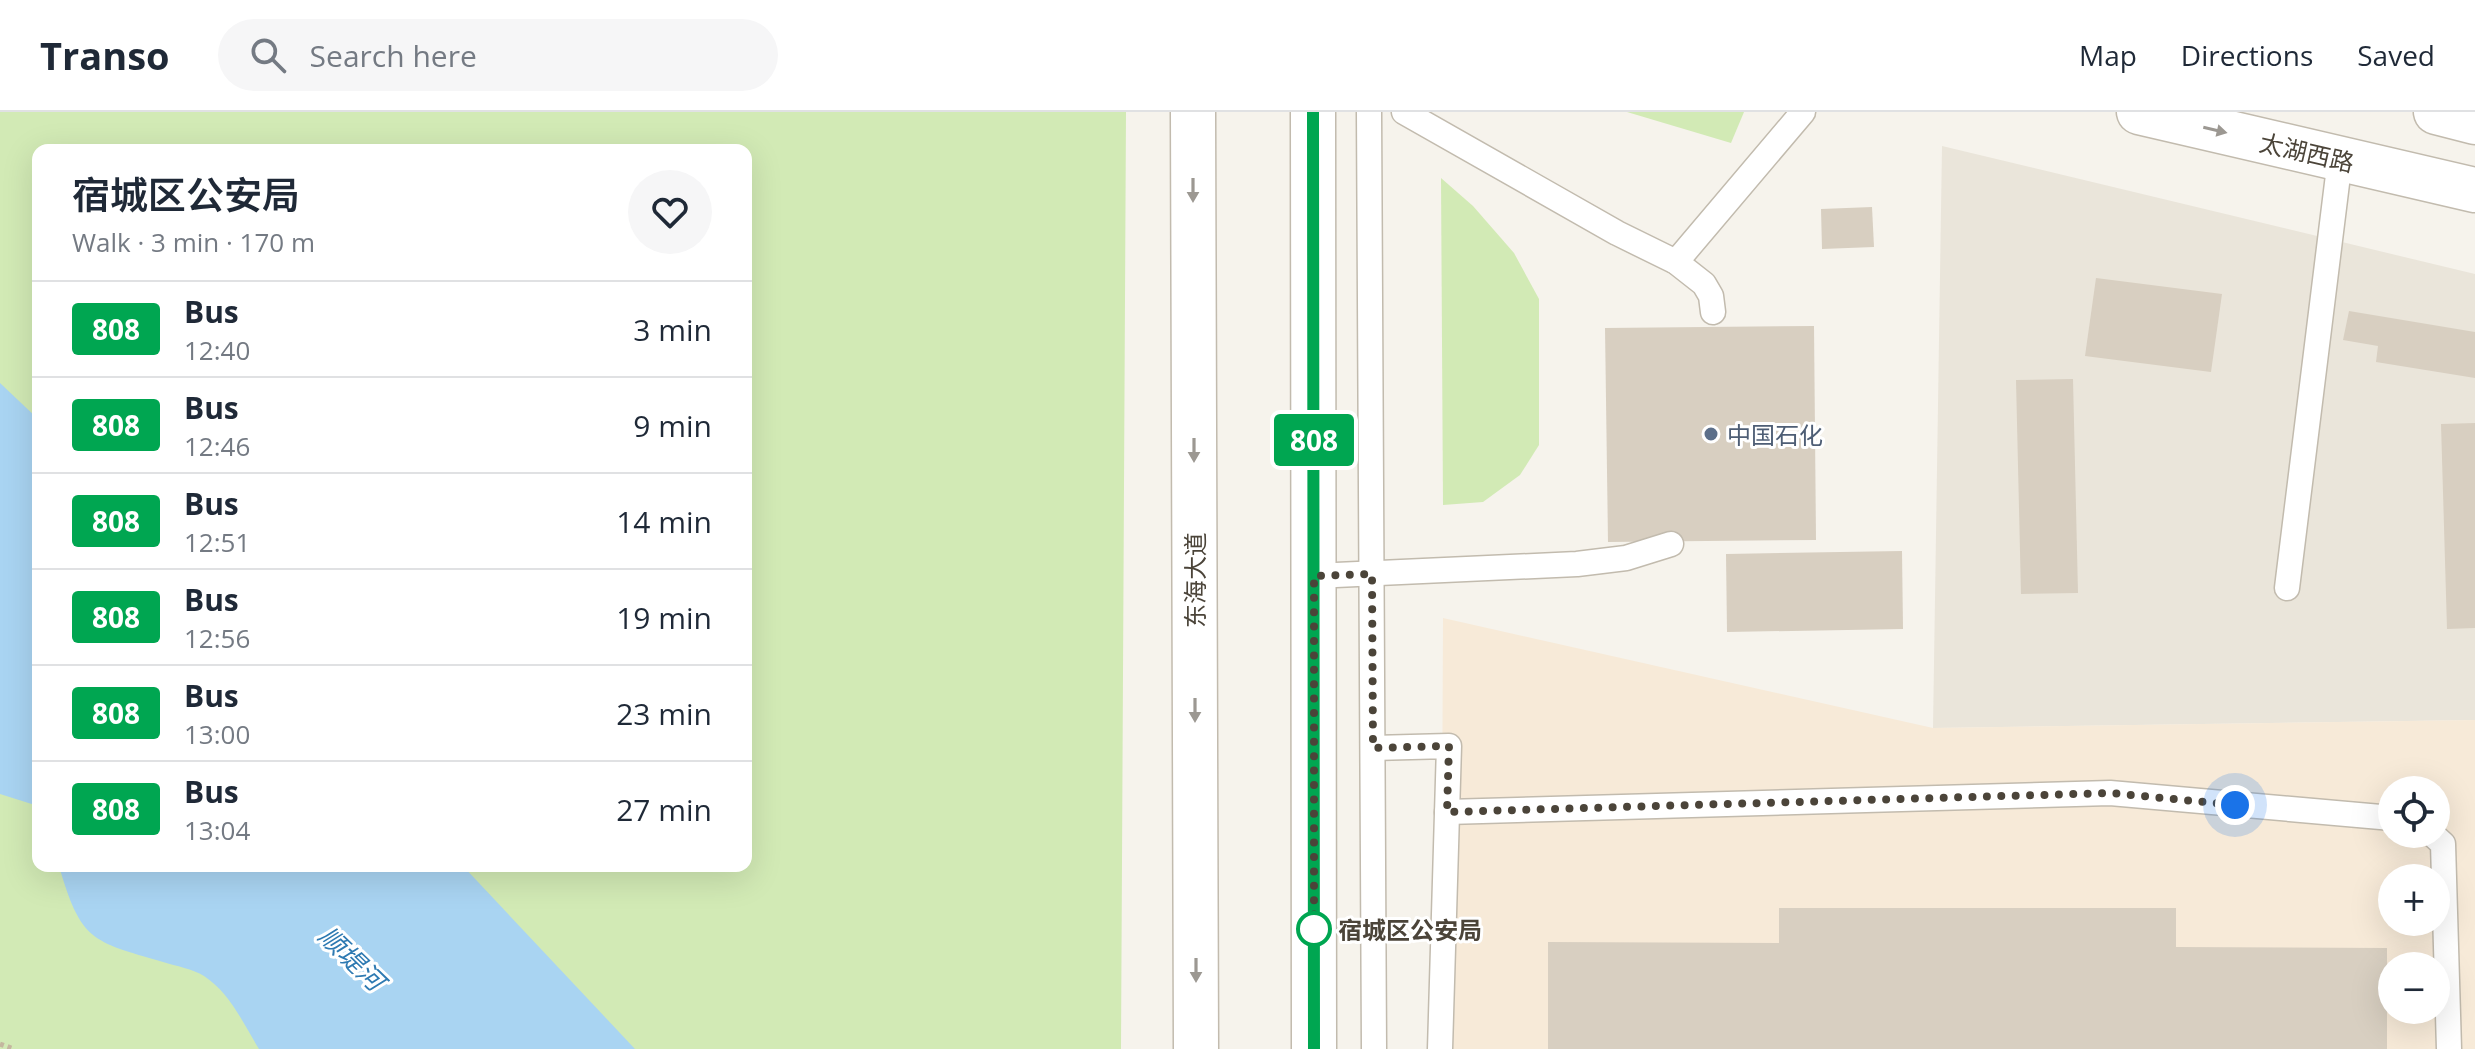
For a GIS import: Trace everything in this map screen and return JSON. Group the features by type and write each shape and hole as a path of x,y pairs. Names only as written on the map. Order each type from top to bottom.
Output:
{"street":[{"name":"东海大道","path":"1193,112 1196,1049"},
{"path":"1313,112 1314,1049"},
{"name":"太湖西路","path":"2139,112 2475,190"},
{"path":"2436,112 2475,122"}],"lane":[{"path":"1369,112 1374,1049"},
{"path":"1404,112 1617,233 1676,262 1704,284 1711,296 1713,312"},
{"path":"1676,262 1803,112"},
{"path":"2287,588 2340,159"},
{"path":"1314,576 1577,564 1626,558 1671,544"},
{"path":"1373,748 1449,746 1440,1049"},
{"path":"1447,812 2110,793 2378,817"},
{"path":"2443,848 2449,1049"}],"path":[{"path":"0,1044 14,1049"}],"shaded area":[{"path":"1942,146 2475,274 2475,720 1933,728"},
{"path":"1443,618 1933,728 2475,720 2475,1049 1441,1049"}],"green space":[{"path":"0,112 1126,112 1121,1049 0,1049"},
{"path":"1627,112 1744,112 1731,143"},
{"path":"1441,178 1473,206 1514,253 1539,299 1539,445 1520,475 1483,502 1443,505"}],"water":[{"path":"0,383 32,413 32,804 0,794"},
{"name":"顺堤河","path":"61,872 469,872 635,1049 259,1049 229,1000 213,983 190,970 104,942 83,924"}],"building":[{"path":"1872,207 1874,247 1822,249 1821,209"},
{"path":"2096,278 2222,294 2211,372 2085,356"},
{"path":"2349,311 2475,332 2475,378 2376,362 2378,346 2343,340"},
{"name":"中国石化","path":"1814,326 1816,540 1608,542 1605,328"},
{"path":"2073,379 2078,593 2021,594 2016,380"},
{"path":"2475,423 2475,628 2447,629 2441,424"},
{"path":"1902,551 1903,629 1727,632 1726,554"},
{"path":"1779,908 2176,908 2176,947 2387,948 2387,952 2378,952 2378,1024 2387,1024 2387,1049 1548,1049 1548,942 1779,943"}],"bus line":[{"name":"808","path":"1313,112 1314,1049"}],"place":[{"name":"中国石化","path":"1711,434"},
{"name":"宿城区公安局","path":"1314,929"}],"route":[{"path":"1314,929 1314,576 1372,574 1373,748 1449,746 1447,812 2110,793 2235,805"}]}
